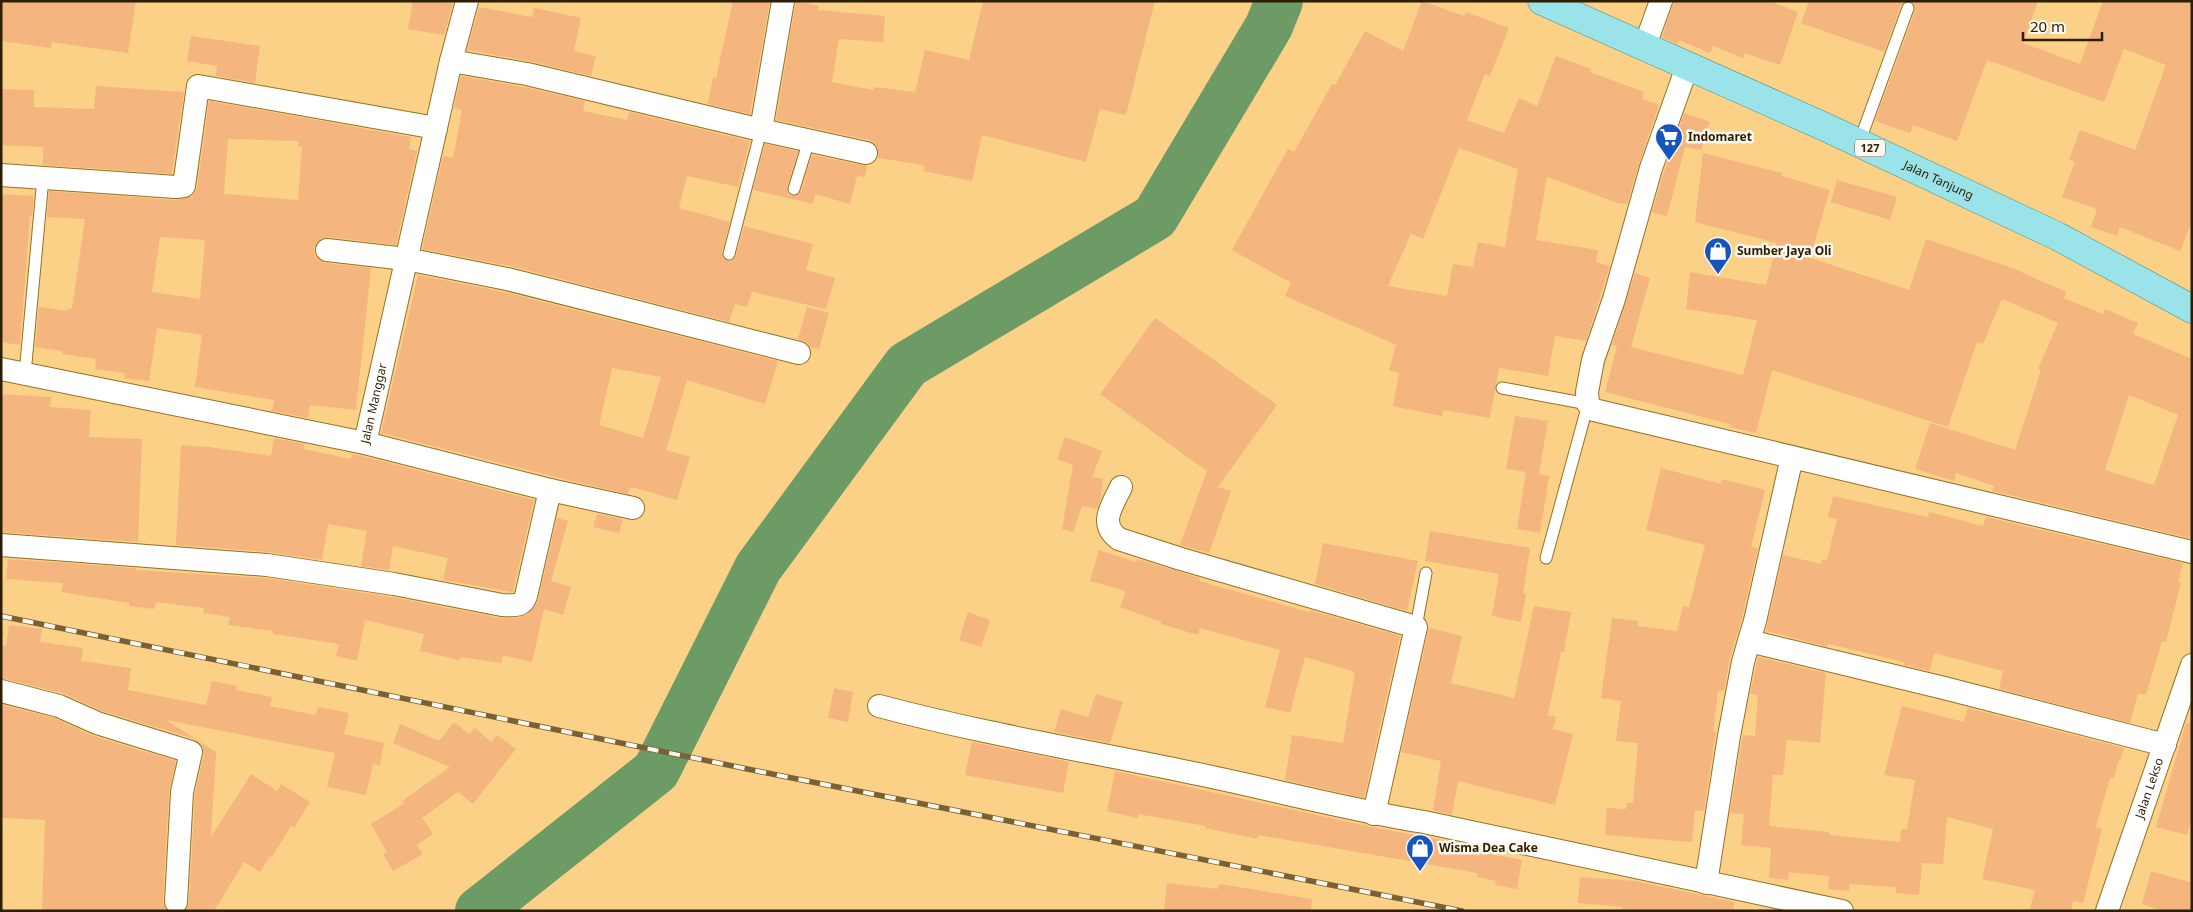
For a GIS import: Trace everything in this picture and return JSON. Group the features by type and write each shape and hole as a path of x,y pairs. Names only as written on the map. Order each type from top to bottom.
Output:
{"main road":[{"name":"Jalan Tanjung","path":"1542,1 1860,143 2057,236 2192,309"}],"street":[{"name":"Jalan Manggar","path":"1,369 365,443 451,61 467,1"},
{"path":"761,130 783,1"},
{"path":"1644,48 1661,1"},
{"path":"451,61 527,74 866,153"},
{"path":"1687,67 1651,168 1614,299 1593,360 1588,383 1588,404 1594,410 1602,414 2192,552"},
{"path":"1,175 184,186 198,86 436,128"},
{"path":"327,250 406,259 507,279 799,353"},
{"path":"365,443 550,490 633,508"},
{"path":"1706,883 1742,662 1755,621 1792,457"},
{"path":"1121,487 1109,515 1107,526 1111,533 1119,539 1181,560 1416,627 1374,814"},
{"path":"1,545 267,565 394,584 502,605 519,605 524,602 526,596 550,490"},
{"path":"1749,641 1944,688 2165,745"},
{"name":"Jalan Lekso","path":"2107,911 2165,745 2183,721 2192,665"},
{"path":"1,691 59,706 97,723 191,752 182,792 176,902"},
{"path":"879,706 934,721 1255,785 1374,814 1424,822 1842,911"}],"lane":[{"path":"1860,143 1908,8"},
{"path":"729,254 761,130"},
{"path":"794,189 809,140"},
{"path":"24,374 43,178"},
{"path":"1502,388 1588,404 1546,558"},
{"path":"1416,627 1426,572"}],"building":[{"path":"1,1 136,1 128,53 52,42 51,48 1,41"},
{"path":"413,1 453,3 444,35 408,29"},
{"path":"733,1 770,1 750,114 708,104 713,77 716,78"},
{"path":"796,1 819,6 818,10 885,16 883,42 839,39 832,82 873,90 874,87 915,92 925,50 969,60 983,1 1155,1 1126,115 1100,109 1086,162 982,135 972,181 923,171 924,165 878,158 878,149 869,140 776,120"},
{"path":"1422,1 1464,16 1466,12 1509,28 1490,76 1485,74 1467,120 1504,133 1519,98 1537,106 1556,56 1591,69 1590,72 1644,92 1642,99 1659,105 1627,204 1618,203 1547,177 1536,240 1598,250 1596,262 1610,266 1586,341 1555,336 1548,376 1499,368 1490,418 1443,410 1442,416 1393,406 1399,373 1389,370 1396,345 1285,296 1291,283 1232,250 1288,149 1294,152 1332,84 1335,85 1365,31 1403,51","holes":["1459,148 1518,169 1505,247 1478,242 1473,267 1453,264 1447,296 1388,286 1411,234 1423,239"]},
{"path":"1674,1 1769,1 1798,12 1780,65 1744,53 1743,58 1713,46 1710,53 1679,40 1677,44 1662,37"},
{"path":"1809,1 1905,1 1901,5 1884,52 1801,23"},
{"path":"1911,1 2038,1 2023,43 2080,64 2103,1 2192,1 2192,221 2180,251 2120,227 2117,236 2091,227 2097,209 2062,197 2075,162 2069,160 2080,130 2135,150 2166,65 2124,49 2104,102 1987,60 1957,141 1913,125 1910,133 1875,121 1915,11 1915,6"},
{"path":"479,7 532,17 534,8 581,18 574,51 596,56 591,76 529,61 467,50"},
{"path":"191,36 260,46 255,83 216,76 217,66 187,61"},
{"path":"461,76 524,87 585,101 583,111 627,120 629,112 750,141 738,187 687,176 679,208 730,222 722,253 723,259 728,261 731,261 736,256 744,226 813,244 806,270 835,278 826,309 752,292 747,307 735,304 729,322 510,266 422,249 443,156 453,158 462,110 454,108"},
{"path":"96,86 184,92 172,174 43,165 43,147 1,145 1,89 34,90 34,107 94,109"},
{"path":"209,101 411,137 409,149 417,151 396,245 328,237 317,242 314,248 315,256 325,263 371,268 356,410 310,405 308,418 272,411 274,400 195,387 202,335 157,328 149,381 124,378 125,373 95,369 96,359 62,354 63,351 35,347 39,307 68,311 69,308 72,309 85,219 47,217 49,191 175,200 193,196 197,188","holes":["228,139 299,141 298,147 302,147 298,200 224,194","160,237 205,240 200,299 152,292"]},
{"path":"1684,113 1710,122 1701,150 1685,147 1667,216 1652,212"},
{"path":"765,144 798,151 787,187 788,194 791,196 796,196 801,192 812,155 867,166 865,177 857,176 850,204 815,194 813,204 753,190"},
{"path":"1703,153 1782,173 1782,176 1830,190 1810,258 1909,290 1926,239 2012,268 2066,292 2064,298 2103,314 2105,309 2138,323 2133,334 2192,359 2192,528 2189,538 1992,491 1994,486 1956,473 1954,481 1915,469 1930,423 2015,450 2041,370 2038,369 2058,323 2002,299 1983,344 1977,342 1948,427 1772,370 1756,433 1730,427 1730,424 1605,392 1617,346 1612,345 1635,273 1650,278 1631,347 1743,375 1757,320 1686,309 1690,272 1766,285 1777,243 1695,222","holes":["2129,395 2178,415 2154,485 2105,470"]},
{"path":"1837,180 1897,197 1890,220 1831,202"},
{"path":"1,194 34,196 32,216 30,215 20,345 1,342"},
{"path":"418,275 504,292 778,361 765,404 687,380 666,450 690,457 677,500 630,487 628,494 381,433","holes":["612,368 661,377 643,438 599,425"]},
{"path":"807,307 829,313 819,349 810,347 808,343 798,339"},
{"path":"1155,318 1277,405 1218,487 1231,491 1209,553 1180,545 1207,471 1100,394"},
{"path":"1,394 51,397 50,407 91,410 89,437 142,439 138,542 1,532"},
{"path":"1515,416 1548,421 1539,474 1506,469"},
{"path":"1065,437 1102,451 1092,477 1103,479 1100,501 1097,509 1082,506 1073,532 1062,529 1073,465 1057,459"},
{"path":"274,438 304,444 303,449 351,459 352,454 362,456 534,500 513,592 443,580 448,558 393,546 389,570 361,566 367,531 328,524 322,560 268,552 176,545 181,445 271,456"},
{"path":"1661,468 1721,484 1722,479 1765,490 1751,547 1758,548 1742,618 1730,658 1724,691 1718,691 1713,732 1716,732 1704,811 1695,810 1692,842 1605,835 1607,808 1626,809 1627,803 1633,803 1638,743 1616,741 1621,701 1601,698 1612,618 1638,621 1637,626 1677,631 1683,606 1689,607 1705,545 1646,530"},
{"path":"1526,472 1549,476 1540,533 1517,529"},
{"path":"1833,496 1928,517 1929,512 1983,526 1986,517 2183,563 2178,582 2181,583 2166,642 2162,641 2146,695 2138,693 2130,723 1999,689 2003,671 1934,653 1930,671 1904,665 1904,662 1828,644 1828,647 1766,631 1783,555 1821,564 1822,559 1827,560 1837,519 1828,517"},
{"path":"597,514 623,519 619,533 593,527"},
{"path":"557,518 568,521 551,581 571,587 563,615 544,609 532,662 503,655 501,663 460,657 459,660 420,651 424,634 365,620 357,661 336,656 339,644 273,634 273,631 228,625 230,617 203,613 204,608 156,602 154,609 129,606 129,603 61,592 63,583 6,579 8,559 136,568 136,570 266,578 392,597 500,618 518,618 529,613 538,601"},
{"path":"1430,531 1530,548 1523,593 1526,594 1521,622 1492,616 1499,574 1425,561"},
{"path":"1323,543 1418,561 1407,611 1315,584"},
{"path":"1099,550 1136,562 1137,559 1200,578 1199,581 1400,636 1364,798 1285,780 1292,735 1343,743 1355,672 1305,657 1290,713 1265,707 1280,650 1200,628 1198,635 1161,624 1161,622 1120,607 1126,591 1090,581"},
{"path":"1534,606 1571,612 1564,652 1561,652 1548,715 1556,717 1553,729 1573,734 1555,805 1458,781 1452,815 1433,810 1441,761 1401,752 1429,628 1462,636 1451,683 1514,698"},
{"path":"968,612 990,620 981,647 959,640"},
{"path":"9,625 42,629 40,642 83,648 81,661 131,668 128,690 206,705 212,681 237,686 236,690 272,697 270,706 316,715 318,707 349,713 344,734 384,743 380,765 373,764 366,795 327,787 335,753 166,720 216,752 211,837 251,774 277,791 281,784 310,802 294,828 291,826 272,857 270,856 260,872 244,862 214,911 185,911 189,903 195,794 204,754 201,743 195,739 102,711 62,693 1,678 1,646 6,646"},
{"path":"1758,657 1826,673 1820,743 1787,740 1783,775 1773,775 1769,826 1829,832 1829,835 1900,842 1901,829 1907,829 1915,780 1884,775 1902,706 1964,722 1968,708 2124,748 2114,778 2110,778 2096,827 2102,829 2083,903 2073,901 2071,911 2029,911 2035,890 1982,879 1993,829 1947,817 1943,864 1922,863 1919,895 1896,893 1896,887 1849,884 1849,891 1828,889 1829,876 1789,872 1788,880 1769,878 1771,848 1741,845 1744,814 1730,813 1743,735 1755,736 1758,695 1750,694"},
{"path":"834,688 853,692 848,722 828,718"},
{"path":"1096,694 1123,702 1110,743 1054,732 1061,709 1088,717"},
{"path":"1,705 55,718 93,736 176,761 169,791 163,901 167,911 42,911 45,820 1,818"},
{"path":"454,722 469,734 475,728 491,742 497,735 516,749 473,804 458,792 422,818 433,834 417,845 423,854 393,871 383,854 387,852 371,824 405,803 401,802 450,767 393,743 400,724 439,741"},
{"path":"2186,723 2192,723 2192,817 2187,835 2156,827"},
{"path":"972,742 1069,762 1063,793 965,775"},
{"path":"1115,771 1372,827 1479,847 1480,852 1522,860 1517,889 1495,885 1496,881 1477,877 1477,873 1258,835 1258,839 1206,828 1206,826 1138,814 1138,818 1107,811"},
{"path":"2151,871 2192,883 2192,911 2164,911 2142,904"},
{"path":"1580,877 1635,881 1734,902 1734,911 1622,911 1623,907 1578,903"},
{"path":"1167,883 1218,889 1219,884 1312,899 1311,911 1164,911"}],"waterway":[{"path":"479,911 656,771 758,568 907,365 1155,217 1269,26 1279,1"}],"railway":[{"path":"1,616 777,775 1462,911"}],"place":[{"name":"Indomaret","path":"1669,161"},
{"name":"Sumber Jaya Oli","path":"1718,275"},
{"name":"Wisma Dea Cake","path":"1420,872"}]}
